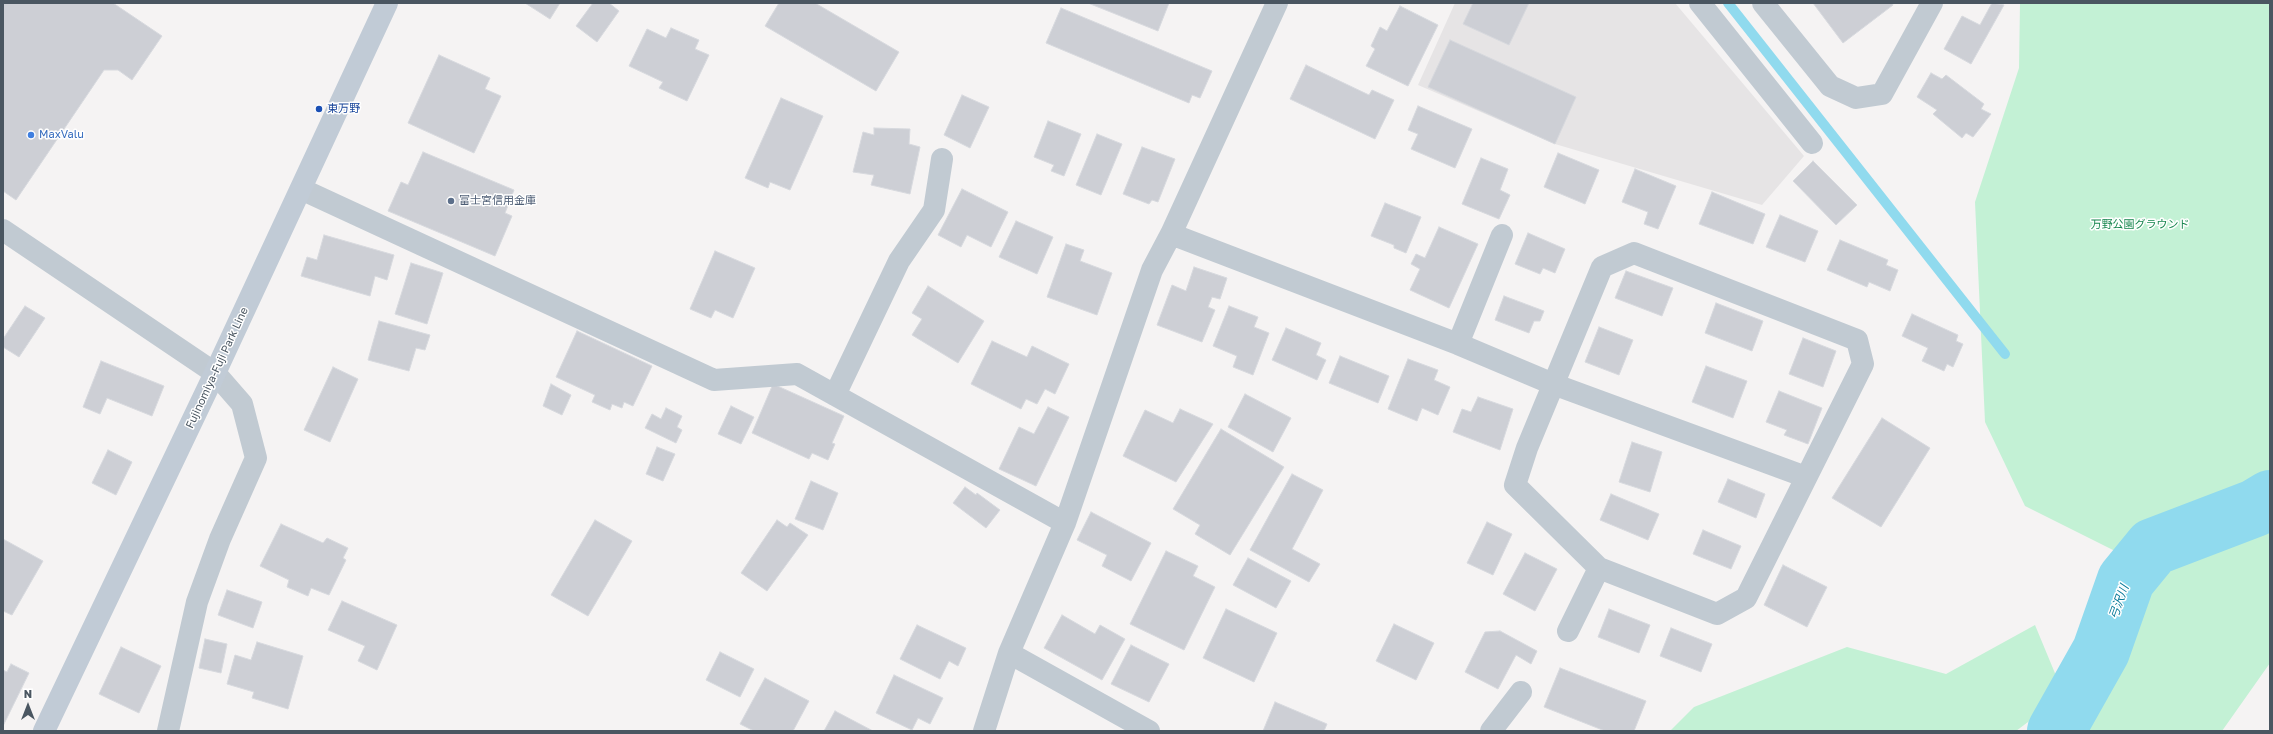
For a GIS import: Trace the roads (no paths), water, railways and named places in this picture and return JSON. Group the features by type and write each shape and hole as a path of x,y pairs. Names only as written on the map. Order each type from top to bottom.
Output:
{"main road":[{"name":"Fujinomiya-Fuji Park Line","path":"44,731 215,373 388,3"}],"street":[{"path":"984,731 1009,653 1065,523 1152,270 1171,234 1277,3"},
{"path":"1700,3 1812,143"},
{"path":"1763,3 1830,86 1856,98 1882,94 1932,3"},
{"path":"835,395 899,261 934,210 942,159"},
{"path":"301,189 714,380 797,374 1065,523"},
{"path":"3,230 215,373 242,404 256,458 220,539 197,602 168,731"},
{"path":"1171,234 1458,344 1553,384 1806,478"},
{"path":"1458,344 1502,235"},
{"path":"1634,252 1857,340 1862,364 1746,598 1718,614 1599,568 1515,485 1527,448 1553,384 1602,267 1634,252"},
{"path":"1568,631 1599,568"},
{"path":"1009,653 1149,731"},
{"path":"1491,731 1521,692"}],"waterway":[{"path":"1728,3 2005,354"},
{"name":"弓沢川","path":"2056,731 2101,651 2126,580 2153,547 2255,508 2270,499"},
{"path":"2147,537 2153,547"}],"place":[{"name":"東万野","path":"319,109"},
{"name":"MaxValu","path":"31,135"},
{"name":"富士宮信用金庫","path":"451,201"}],"park label":[{"name":"万野公園グラウンド","path":"2140,225"}]}
